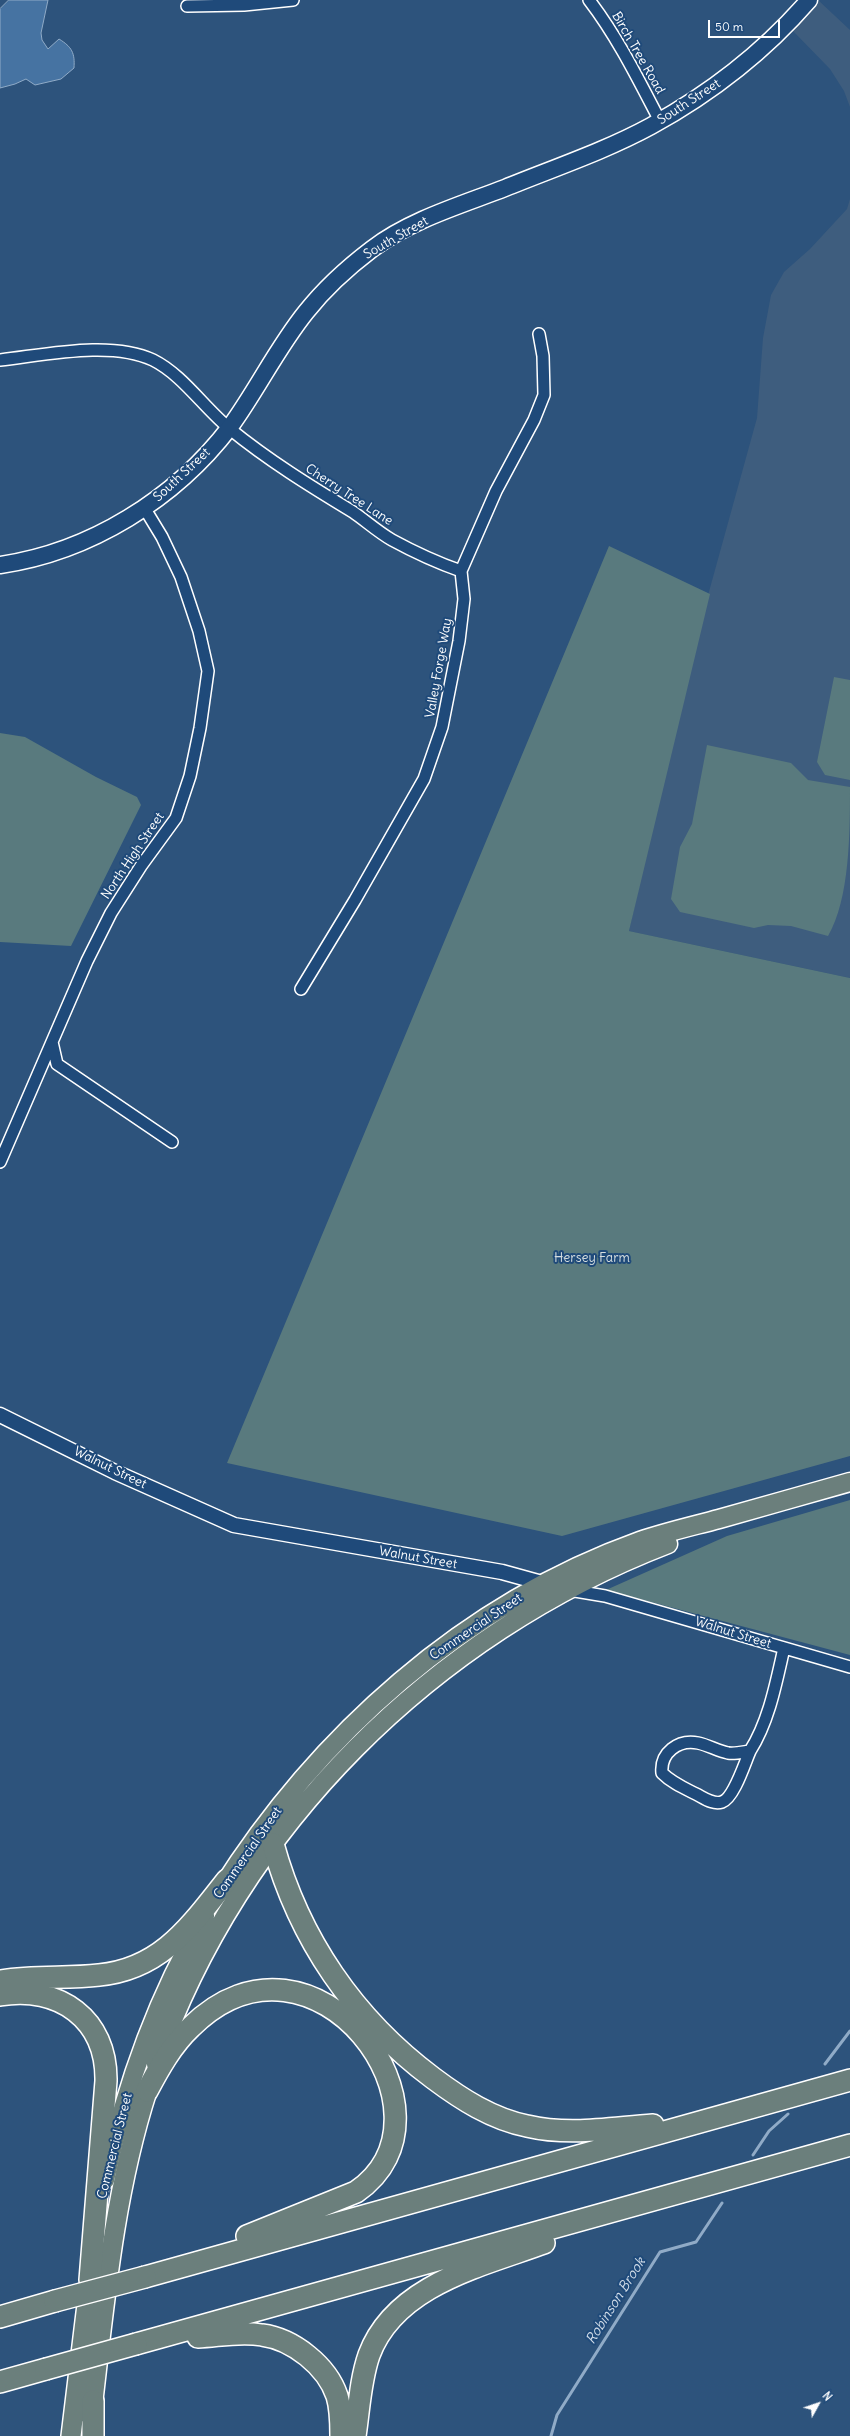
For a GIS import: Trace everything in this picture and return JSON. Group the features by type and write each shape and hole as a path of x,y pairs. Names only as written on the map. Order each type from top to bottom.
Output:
{"highway":[{"path":"273,1844 280,1871 300,1920 332,1974 358,2008 386,2039 447,2089 499,2117 547,2130 587,2132 699,2122"},
{"path":"0,1981 98,1976 122,1971 141,1964 164,1951 179,1938 227,1880"},
{"path":"147,2092 174,2046 202,2017 218,2005 240,1995 257,1991 280,1989 298,1992 316,1998 351,2023 366,2039 379,2058 393,2099 395,2127 391,2146 381,2168 366,2185 346,2197 245,2237 178,2267"},
{"path":"0,1995 35,1993 63,2002 87,2022 97,2037 104,2053 106,2081 90,2280"},
{"path":"5,2314 55,2302 850,2080"},
{"name":"Commercial Street","path":"88,2436 120,2199 132,2142 147,2092"},
{"path":"3,2381 850,2145"},
{"path":"356,2436 364,2373 372,2349 387,2324 411,2299 433,2286 560,2237 633,2205"},
{"name":"Commercial Street","path":"71,2436 90,2280"},
{"path":"145,2341 246,2333 268,2336 288,2343 315,2364 334,2388 340,2411 341,2436"},
{"path":"93,2401 93,2436"}],"main road":[{"name":"South Street","path":"0,566 24,562 63,549 145,509 201,459 229,428 305,313 340,275 374,247 415,224 588,154 660,121 697,99 744,65 809,0"},
{"name":"Commercial Street","path":"90,2280 107,2172 135,2070 156,2015 180,1962 227,1880 290,1794 362,1716 406,1678 457,1638 542,1584 641,1541 850,1482"},
{"name":"Commercial Street","path":"147,2092 171,2026 200,1962 234,1902 273,1844 332,1772 395,1711 459,1660 567,1589 605,1570 744,1512"}],"street":[{"path":"187,6 244,5 293,0"},
{"name":"Birch Tree Road","path":"589,0 608,25 623,50 660,121"},
{"name":"Valley Forge Way","path":"301,989 355,900 424,779 442,727 459,641 464,600 461,571 496,491 534,420 544,395 543,356 539,334"},
{"name":"Cherry Tree Lane","path":"0,360 90,350 116,350 153,360 171,373 229,428 303,482 354,513 391,540 461,571"},
{"name":"North High Street","path":"0,1162 52,1042 111,913 141,866 176,818 190,776 200,728 208,670 200,631 181,577 162,537 145,509"},
{"path":"52,1042 57,1064 172,1142"},
{"name":"Walnut Street","path":"0,1415 115,1472 234,1525 502,1572 542,1584 605,1596 850,1667"},
{"path":"750,1751 730,1754 697,1743 679,1744 670,1750 664,1757 662,1773 668,1780 712,1802 722,1802 728,1799 734,1789 762,1724 776,1683 784,1648"}],"shaded area":[{"path":"9,0 48,0 41,33 42,40 48,49 59,39 70,48 74,58 74,68 61,79 35,85 26,79 0,88 0,9"},
{"path":"818,0 850,30 850,107 844,91 830,69 792,30"},
{"path":"850,199 850,978 629,931 689,664 757,418 763,338 771,295 784,272 810,249 847,209"}],"green space":[{"name":"Hersey Farm","path":"609,546 710,594 629,931 850,978 850,1456 562,1536 227,1463"},
{"path":"834,677 850,680 850,780 825,775 817,762"},
{"path":"0,733 25,737 96,777 137,797 141,805 71,946 0,942"},
{"path":"707,745 791,763 808,780 850,787 849,844 845,884 841,903 828,936 791,926 768,925 754,928 680,912 671,899 680,847 692,824"},
{"path":"850,1500 850,1655 606,1590 727,1536"}],"waterway":[{"name":"Robinson Brook","path":"825,2064 850,2031"},
{"name":"Robinson Brook","path":"753,2155 769,2131 788,2114"},
{"name":"Robinson Brook","path":"551,2436 557,2415 660,2252 696,2242 722,2203"}]}
